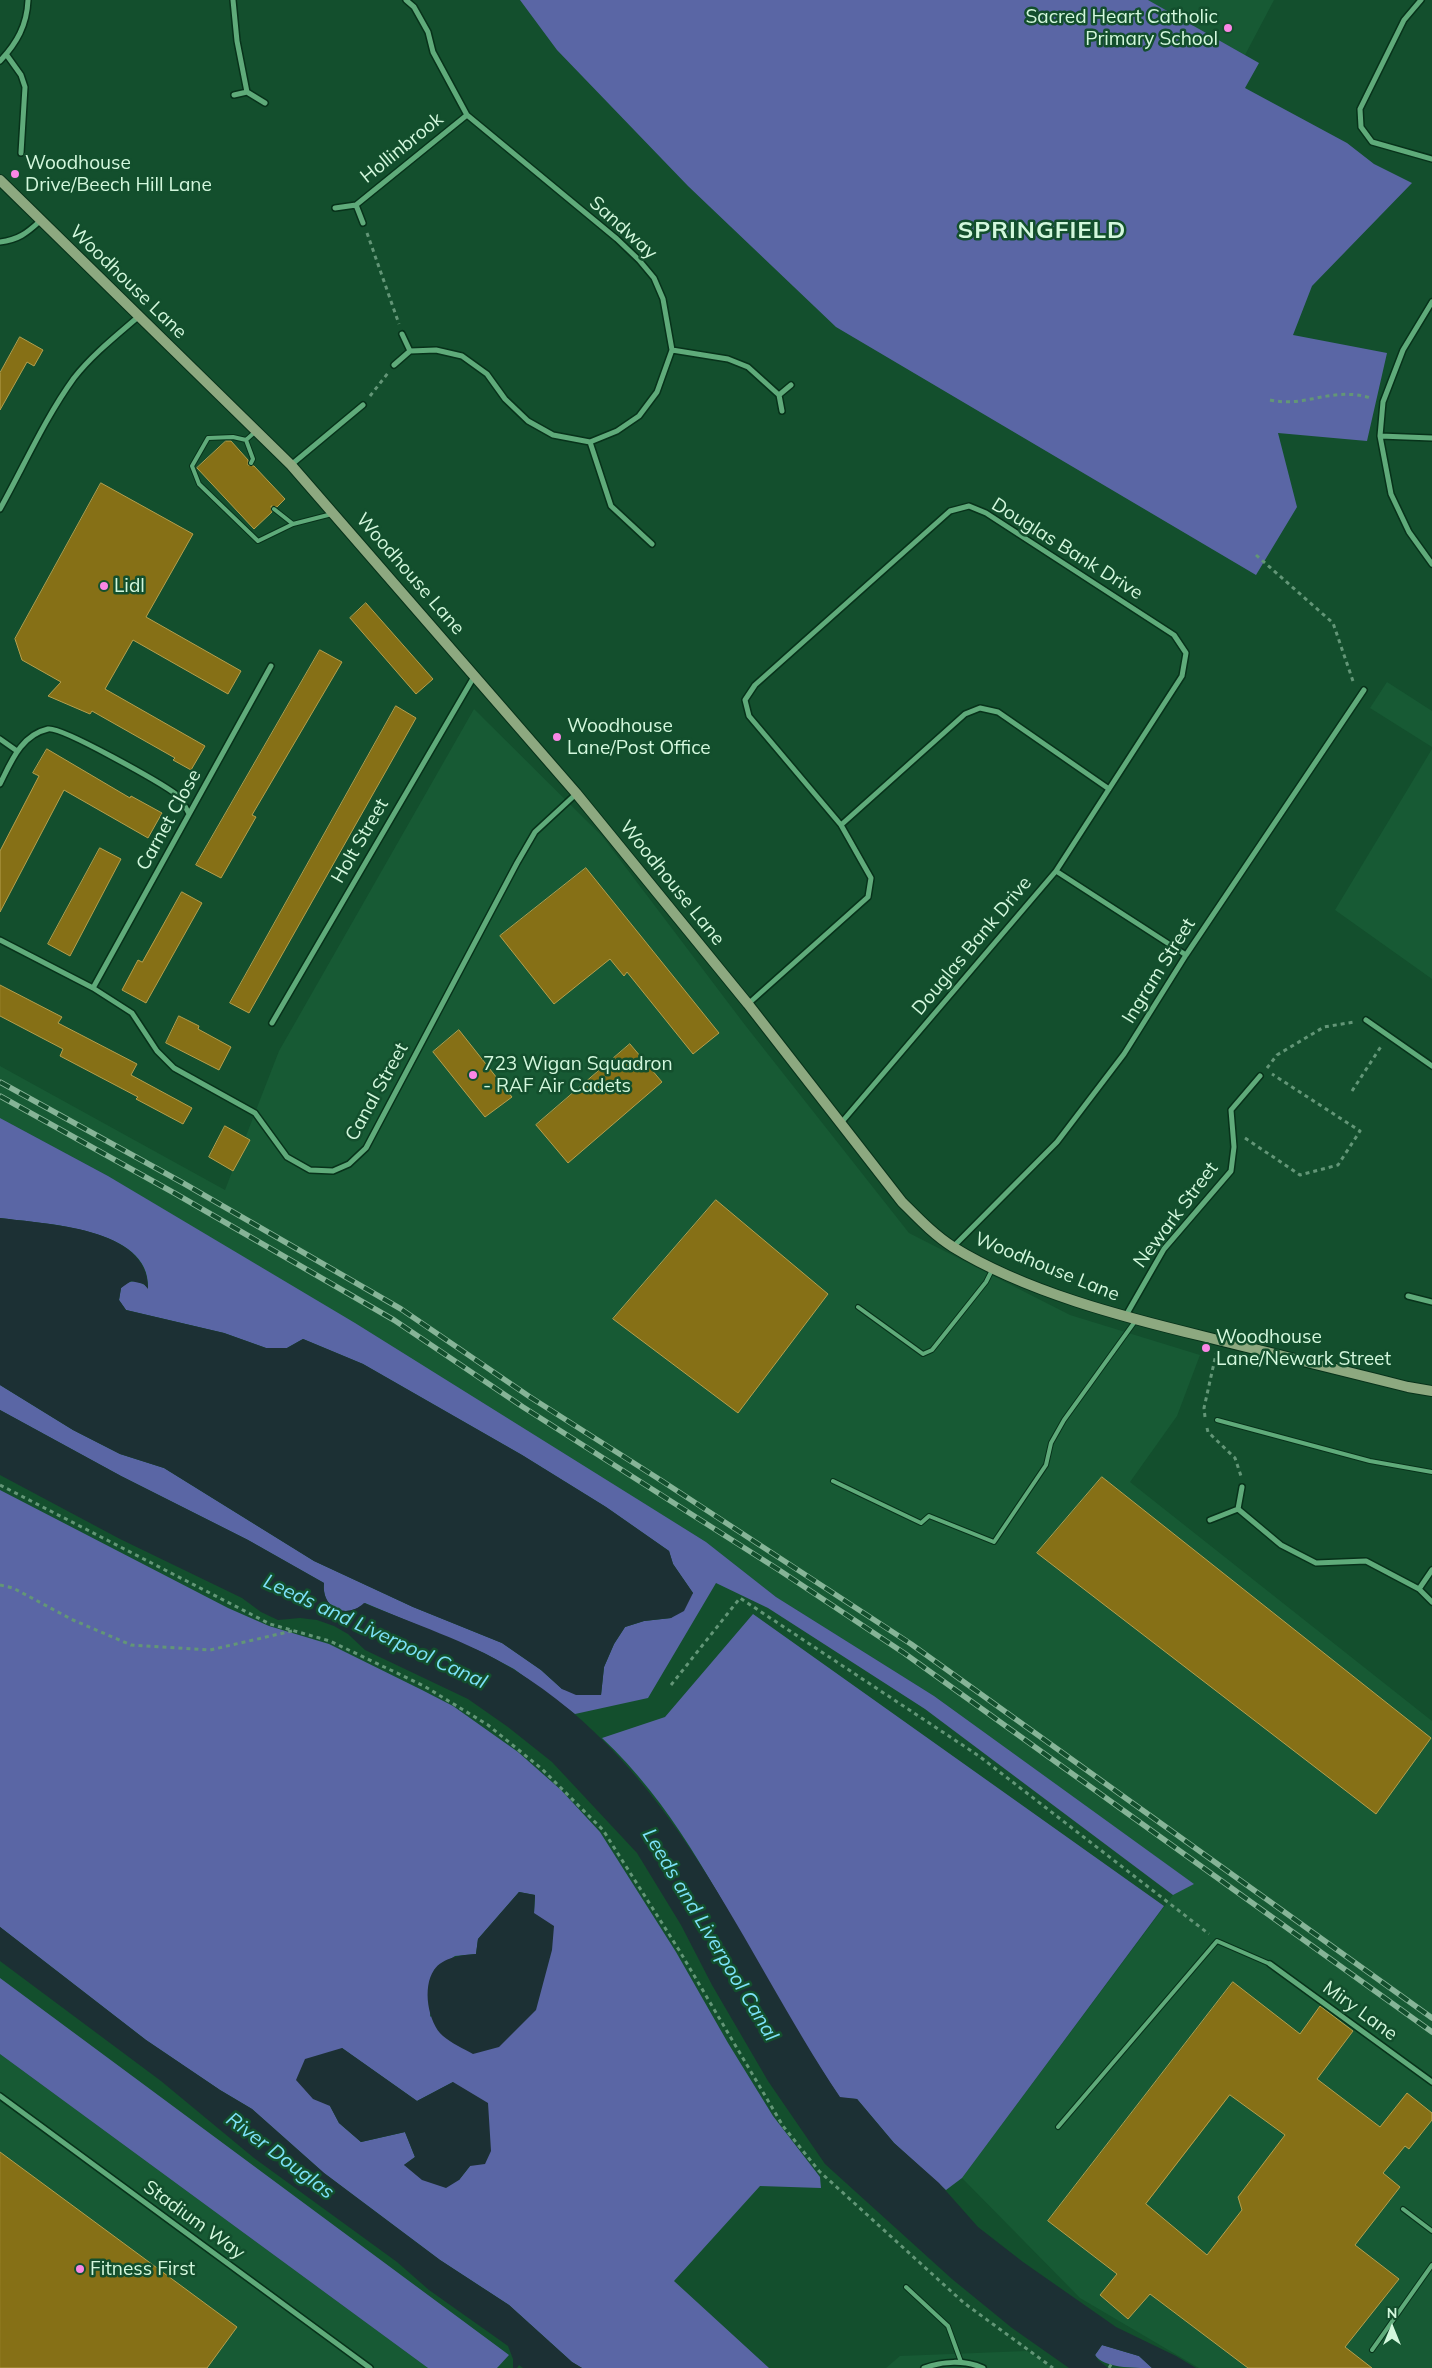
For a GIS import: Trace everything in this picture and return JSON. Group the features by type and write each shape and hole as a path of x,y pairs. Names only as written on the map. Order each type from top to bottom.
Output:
{"main road":[{"name":"Woodhouse Lane","path":"0,180 138,317 292,465 475,674 576,793 748,1004 902,1202 929,1229 953,1247 994,1268 1058,1295 1125,1317 1399,1385 1432,1391"}],"street":[{"path":"0,61 24,27 28,0"},
{"path":"233,0 237,41 247,92"},
{"name":"Sandway","path":"406,0 414,7 428,32 433,52 468,115 639,260 654,278 663,298 672,350 657,392 639,416 617,432 590,442"},
{"path":"1421,0 1404,20 1360,109 1361,127 1372,142 1432,159"},
{"path":"6,54 21,75 25,86 21,153"},
{"path":"234,95 247,92 265,103"},
{"name":"Hollinbrook","path":"335,208 356,204 468,115"},
{"name":"Hollinbrook","path":"356,204 363,223"},
{"path":"0,242 12,241 24,236 40,221"},
{"path":"1432,302 1403,350 1383,402 1380,436 1384,468 1394,501 1409,532 1432,564"},
{"path":"0,509 63,395 76,377 102,349 138,317"},
{"path":"402,334 410,351"},
{"path":"394,365 410,351 436,350 462,356 486,374 505,399 528,421 553,435 590,442 611,506 652,544"},
{"path":"672,350 728,359 748,367 779,394 782,411"},
{"path":"779,394 791,385"},
{"path":"292,465 363,405"},
{"path":"1380,436 1432,438"},
{"name":"Douglas Bank Drive","path":"748,1004 868,898 871,878 841,825 749,716 745,700 755,685 950,511 969,506 986,513 1174,635 1186,653 1182,676 1056,871 841,1123"},
{"name":"Carnet Close","path":"93,988 271,666"},
{"name":"Holt Street","path":"272,1024 475,674"},
{"name":"Ingram Street","path":"953,1247 1057,1142 1124,1054 1186,954 1364,690"},
{"path":"841,825 965,714 980,708 998,712 1109,789"},
{"path":"0,784 17,751 32,736 50,728 75,736 177,796 189,814"},
{"path":"0,739 17,751"},
{"name":"Canal Street","path":"0,940 93,988 132,1013 157,1051 174,1068 255,1113 287,1157 310,1170 332,1171 349,1164 366,1148 535,832 576,793"},
{"path":"1056,871 1186,954"},
{"path":"1366,1020 1432,1066"},
{"name":"Newark Street","path":"1125,1317 1164,1249 1231,1171 1234,1147 1231,1110 1260,1076"},
{"path":"1408,1296 1432,1302"},
{"path":"1238,1509 1242,1487"},
{"path":"1210,1520 1238,1509"},
{"path":"1238,1509 1280,1545 1316,1563 1366,1561 1419,1589 1432,1602"},
{"path":"1419,1589 1432,1570"},
{"name":"Miry Lane","path":"1270,1964 1432,2082"},
{"name":"Stadium Way","path":"0,2096 370,2368"},
{"path":"924,2368 952,2361 983,2368"}],"lane":[{"path":"246,440 256,431"},
{"path":"246,440 233,437 208,438 192,466 200,484 258,541 293,524 334,514"},
{"path":"246,440 253,459 252,463"},
{"path":"274,509 293,524"},
{"path":"858,1308 923,1354 932,1350 986,1282 994,1268"},
{"path":"833,1481 921,1523 929,1516 994,1542 1046,1465 1051,1442 1064,1420 1136,1320"},
{"path":"1217,1420 1370,1461 1432,1472"},
{"path":"1058,2127 1217,1941 1270,1964"},
{"path":"1403,2209 1432,2231"},
{"path":"1372,2350 1432,2265"},
{"path":"906,2287 948,2326 961,2362"}],"path":[{"path":"363,223 402,334"},
{"path":"363,405 394,365"},
{"path":"1270,400 1287,404 1338,393 1360,394 1383,402"},
{"path":"1256,555 1333,622 1354,683 1364,690"},
{"path":"1232,1129 1300,1175 1338,1165 1360,1131 1265,1069 1277,1056 1324,1027 1366,1020"},
{"path":"1352,1091 1388,1036"},
{"path":"0,1485 270,1624 330,1641 454,1703 494,1730 563,1788 603,1830 679,1950 783,2126 819,2171 964,2302 1053,2368"},
{"path":"0,1585 12,1588 73,1620 131,1645 210,1650 292,1630"},
{"path":"671,1685 740,1598 979,1756 1217,1941"},
{"path":"1109,2368 1112,2363"}],"shaded area":[{"path":"520,0 1148,0 1259,63 1245,88 1347,143 1374,164 1412,183 1312,286 1293,335 1387,353 1367,441 1278,433 1297,507 1256,575 836,327 688,186 557,50"},
{"name":"Sacred Heart Catholic Primary School","path":"1148,0 1274,0 1245,55"},
{"path":"1387,682 1432,711 1432,747 1370,708"},
{"path":"474,709 602,836 745,1025 909,1233 1070,1315 1200,1355 1177,1416 1130,1482 1432,1721 1432,2368 1199,2368 1080,2298 962,2178 1173,1895 1193,1884 934,1696 776,1597 706,1542 108,1176 0,1118 0,1066 225,1190 279,1051"},
{"path":"1432,749 1432,979 1335,910"},
{"path":"0,1118 108,1176 355,1323 706,1542 776,1597 934,1696 1194,1884 1173,1895 925,1709 768,1608 716,1583 648,1698 575,1714 514,1669 484,1653 365,1603 350,1611 336,1609 326,1599 324,1583 248,1540 121,1476 0,1410 0,1385 73,1430 120,1454 164,1468 314,1561 413,1607 502,1643 541,1670 562,1689 601,1695 604,1667 614,1644 625,1627 644,1621 671,1618 693,1593 673,1564 669,1551 606,1507 522,1455 363,1364 303,1339 287,1348 266,1348 224,1333 126,1310 119,1300 121,1288 124,1285 134,1281 148,1288 144,1268 132,1252 114,1241 91,1232 0,1218"},
{"path":"0,1490 228,1608 269,1626 329,1644 453,1706 518,1752 561,1790 600,1832 676,1952 728,2043 773,2116 820,2177 821,2188 760,2186 674,2281 769,2368 582,2368 572,2362 509,2305 440,2260 324,2173 252,2109 220,2090 146,2040 0,1927","holes":["519,1892 535,1895 534,1913 430,2017 434,1970 455,1956 476,1954 478,1939","342,2048 417,2101 453,2082 470,2166 459,2180 404,2165 415,2157 405,2132 361,2142 339,2123 330,2106"]},
{"path":"753,1614 1164,1906 962,2178 946,2190 894,2143 857,2099 840,2098 779,2001 690,1847 649,1790 627,1763 602,1738 665,1717"},
{"path":"0,1978 509,2355 497,2368 428,2368 0,2054"},
{"path":"0,2054 428,2368 0,2368"},
{"path":"1102,2345 1139,2356 1152,2368 1137,2368 1105,2363 1095,2355"},
{"path":"1027,2351 1053,2368 886,2368 900,2356"}],"water":[{"path":"0,1218 67,1227 92,1233 114,1241 132,1253 144,1268 148,1289 144,1284 131,1281 121,1288 119,1300 126,1310 224,1333 266,1348 287,1348 303,1339 363,1364 522,1455 606,1507 669,1551 673,1564 693,1593 684,1611 671,1618 644,1621 625,1627 614,1644 604,1667 601,1695 576,1695 562,1689 541,1670 502,1643 413,1607 314,1561 164,1468 120,1454 73,1430 0,1385"},
{"name":"Leeds and Liverpool Canal","path":"0,1410 121,1476 248,1540 324,1583 326,1599 336,1609 350,1611 364,1603 459,1641 513,1669 570,1710 619,1757 662,1808 700,1864 803,2039 840,2097 857,2099 894,2143 939,2183 978,2227 1023,2262 1116,2327 1176,2356 1196,2368 1152,2368 1139,2356 1102,2345 1095,2355 1108,2368 1069,2368 1012,2328 952,2279 825,2164 768,2081 712,1985 681,1925 637,1853 552,1762 508,1727 468,1699 365,1650 348,1634 334,1626 317,1620 300,1618 278,1620 261,1612 242,1598 120,1539 0,1475"},
{"path":"519,1892 535,1895 534,1913 554,1926 552,1950 536,2010 499,2047 473,2054 446,2039 434,2023 428,2004 430,1977 442,1962 448,1959 476,1954 478,1939"},
{"name":"River Douglas","path":"0,1927 146,2040 220,2090 252,2109 324,2173 440,2260 509,2305 572,2362 582,2368 523,2368 519,2365 517,2368 513,2368 513,2359 508,2346 429,2290 397,2262 254,2158 161,2081 0,1961"},
{"path":"342,2048 417,2101 453,2082 488,2103 491,2151 485,2164 470,2166 459,2180 446,2188 422,2180 404,2165 415,2157 405,2132 361,2142 339,2123 330,2106 313,2099 296,2080 305,2059"}],"building":[{"path":"20,337 43,350 34,366 27,362 0,410 0,373"},
{"path":"226,441 231,441 248,460 248,465 254,466 285,499 277,507 271,506 272,512 254,529 197,468"},
{"name":"Lidl","path":"101,483 193,534 146,617 241,671 228,694 133,640 105,689 205,746 191,770 173,760 175,758 92,711 90,714 48,696 61,682 22,660 15,639"},
{"path":"366,603 433,679 416,694 350,618"},
{"path":"320,650 342,662 252,815 256,817 221,878 196,865"},
{"path":"396,706 416,718 249,1013 230,1003"},
{"path":"47,749 130,798 131,796 162,813 148,838 64,790 0,912 0,851 39,776 33,773"},
{"path":"100,848 121,859 70,956 48,944"},
{"path":"586,868 719,1033 693,1054 627,972 624,976 610,959 554,1004 500,936"},
{"path":"182,892 202,903 146,1003 122,990 138,960 142,962"},
{"path":"0,985 62,1017 58,1023 137,1064 131,1075 192,1108 183,1124 136,1099 138,1097 60,1056 63,1049 0,1016"},
{"path":"179,1016 199,1026 198,1029 231,1047 219,1070 166,1043"},
{"name":"723 Wigan Squadron - RAF Air Cadets","path":"459,1030 512,1097 485,1117 433,1052"},
{"path":"630,1044 662,1082 568,1163 536,1125"},
{"path":"225,1126 250,1140 233,1171 209,1157"},
{"path":"716,1200 828,1294 738,1413 613,1319"},
{"path":"1102,1477 1431,1738 1376,1814 1037,1553"},
{"path":"1233,1982 1300,2034 1320,2006 1353,2031 1317,2079 1380,2127 1407,2093 1432,2113 1432,2120 1409,2149 1405,2146 1383,2173 1400,2187 1355,2245 1399,2279 1345,2347 1372,2368 1248,2368 1150,2294 1128,2319 1100,2295 1117,2274 1048,2221","holes":["1230,2095 1285,2135 1238,2197 1242,2210 1207,2255 1146,2204"]},
{"name":"Fitness First","path":"0,2152 237,2327 207,2368 0,2368"}],"railway":[{"path":"0,1082 183,1183 401,1309 530,1397 911,1644 1432,2018"},
{"path":"0,1096 176,1194 394,1320 523,1407 779,1570 904,1653 1432,2032"}],"place":[{"name":"Sacred Heart Catholic Primary School","path":"1228,28"},
{"name":"Woodhouse Drive/Beech Hill Lane","path":"15,174"},
{"name":"Lidl","path":"104,586"},
{"name":"Woodhouse Lane/Post Office","path":"557,737"},
{"name":"723 Wigan Squadron - RAF Air Cadets","path":"473,1075"},
{"name":"Woodhouse Lane/Newark Street","path":"1206,1348"},
{"name":"Fitness First","path":"80,2269"}],"district":[{"name":"SPRINGFIELD","path":"1042,231"}]}
